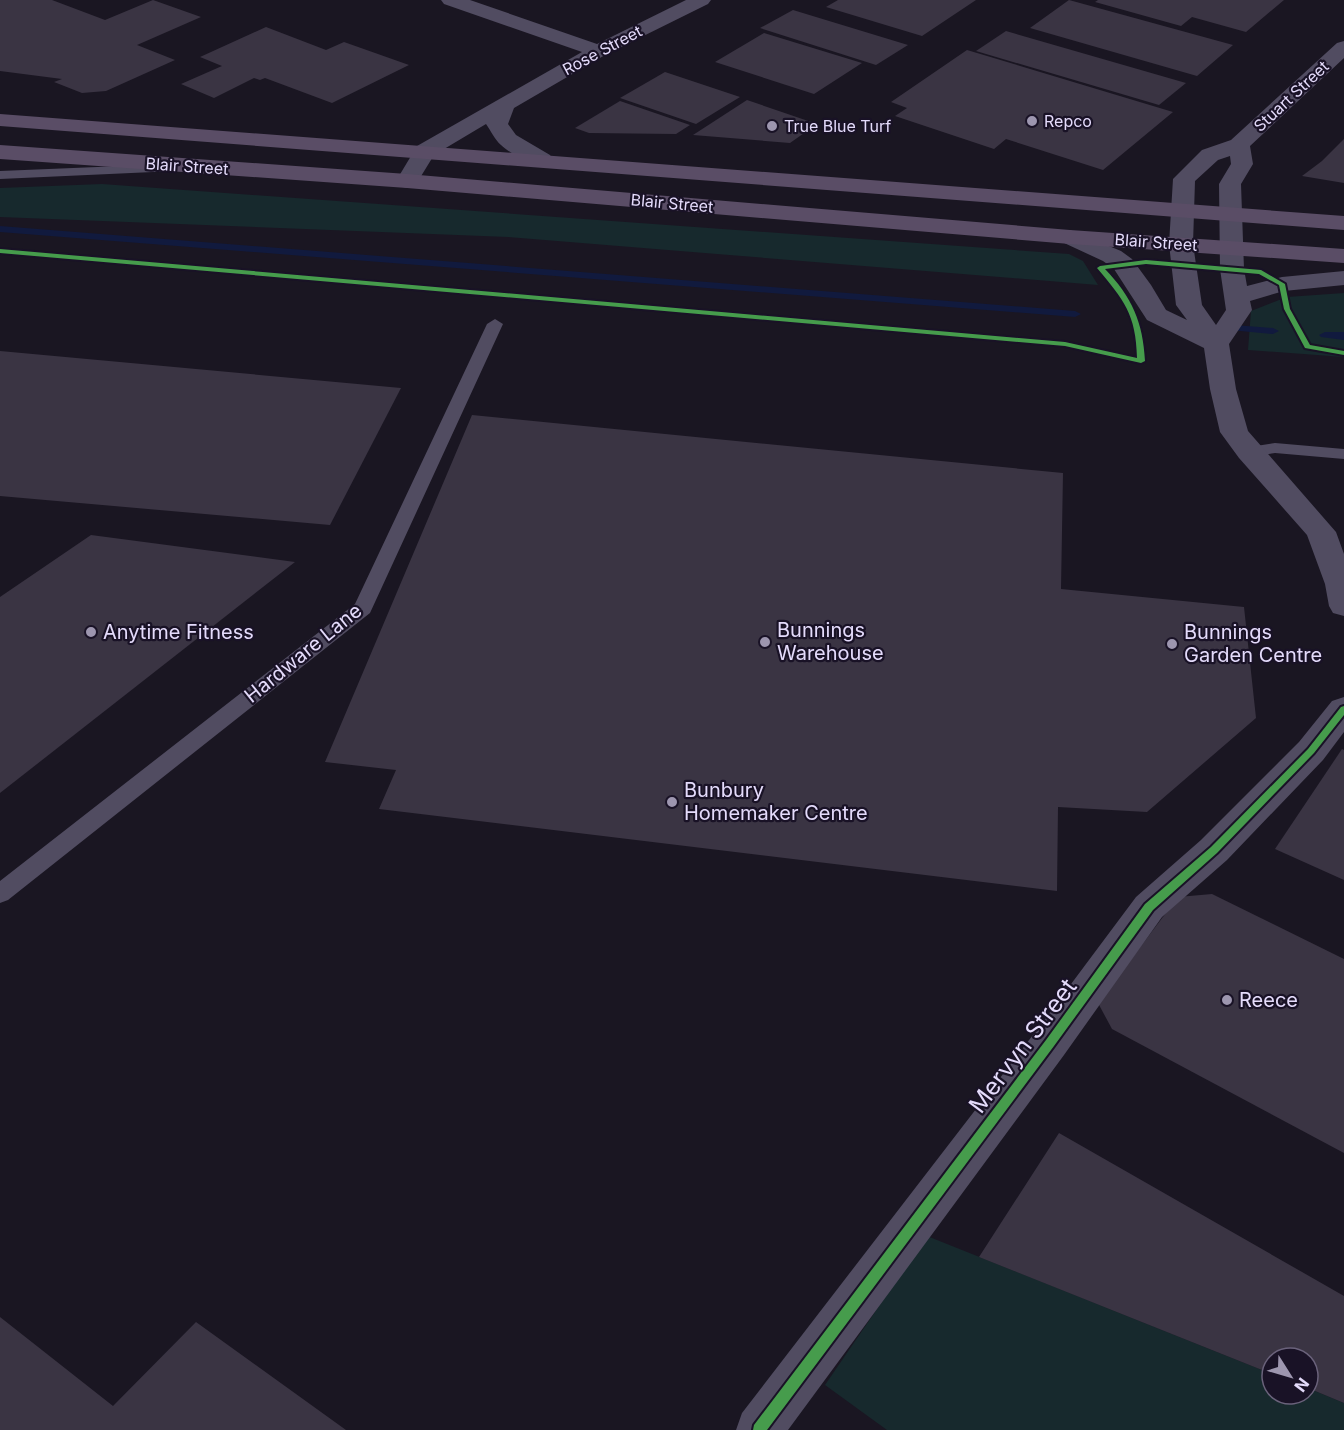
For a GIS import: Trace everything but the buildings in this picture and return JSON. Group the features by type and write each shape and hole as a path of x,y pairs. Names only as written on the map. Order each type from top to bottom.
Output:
{"main road":[{"name":"Blair Street","path":"0,120 1344,223"},
{"name":"Blair Street","path":"0,152 407,181 1070,237 1344,256"}],"street":[{"path":"451,0 598,51"},
{"name":"Rose Street","path":"407,181 425,151 598,51 701,0"},
{"name":"Stuart Street","path":"1181,211 1184,179 1210,155 1239,145 1344,47"},
{"path":"505,105 497,124 502,132 508,140 542,160"},
{"name":"Stuart Street","path":"1232,214 1230,184 1242,164 1239,145"},
{"path":"1181,211 1181,244 1189,305 1216,344 1222,389 1234,432 1249,452 1321,532 1340,584 1344,606"},
{"path":"1216,344 1239,310 1232,269 1232,214"},
{"path":"1070,237 1106,253 1123,264 1139,285 1156,315 1216,344"},
{"path":"1237,297 1282,284 1344,278"},
{"name":"Mervyn Street","path":"759,1430 1050,1043 1149,907 1214,850 1311,752 1344,709"}],"lane":[{"path":"0,175 188,167"},
{"name":"Hardware Lane","path":"0,894 363,608 495,324"},
{"path":"1249,452 1275,448 1344,454"}],"shaded area":[{"path":"102,184 1069,254 1083,261 1098,285 508,237 0,217 0,188"},
{"path":"1344,293 1344,357 1248,350 1251,311 1287,297"},
{"path":"927,1236 1260,1369 1260,1406 1320,1406 1320,1393 1344,1403 1344,1430 887,1430 825,1385"}],"waterway":[{"path":"0,229 1075,314"},
{"path":"1234,328 1273,331"},
{"path":"1325,335 1344,336"}],"cycle path":[{"path":"0,251 1065,344 1141,361 1139,334 1131,310 1119,289 1100,268 1146,262 1261,272 1282,284 1287,309 1307,347 1344,353"},
{"path":"759,1430 1050,1043 1149,907 1214,850 1311,751 1344,709"}],"place":[{"name":"Repco","path":"1032,121"},
{"name":"True Blue Turf","path":"772,126"},
{"name":"Anytime Fitness","path":"91,632"},
{"name":"Bunnings Warehouse","path":"765,642"},
{"name":"Bunnings Garden Centre","path":"1172,644"},
{"name":"Bunbury Homemaker Centre","path":"672,802"},
{"name":"Reece","path":"1227,1000"}]}
